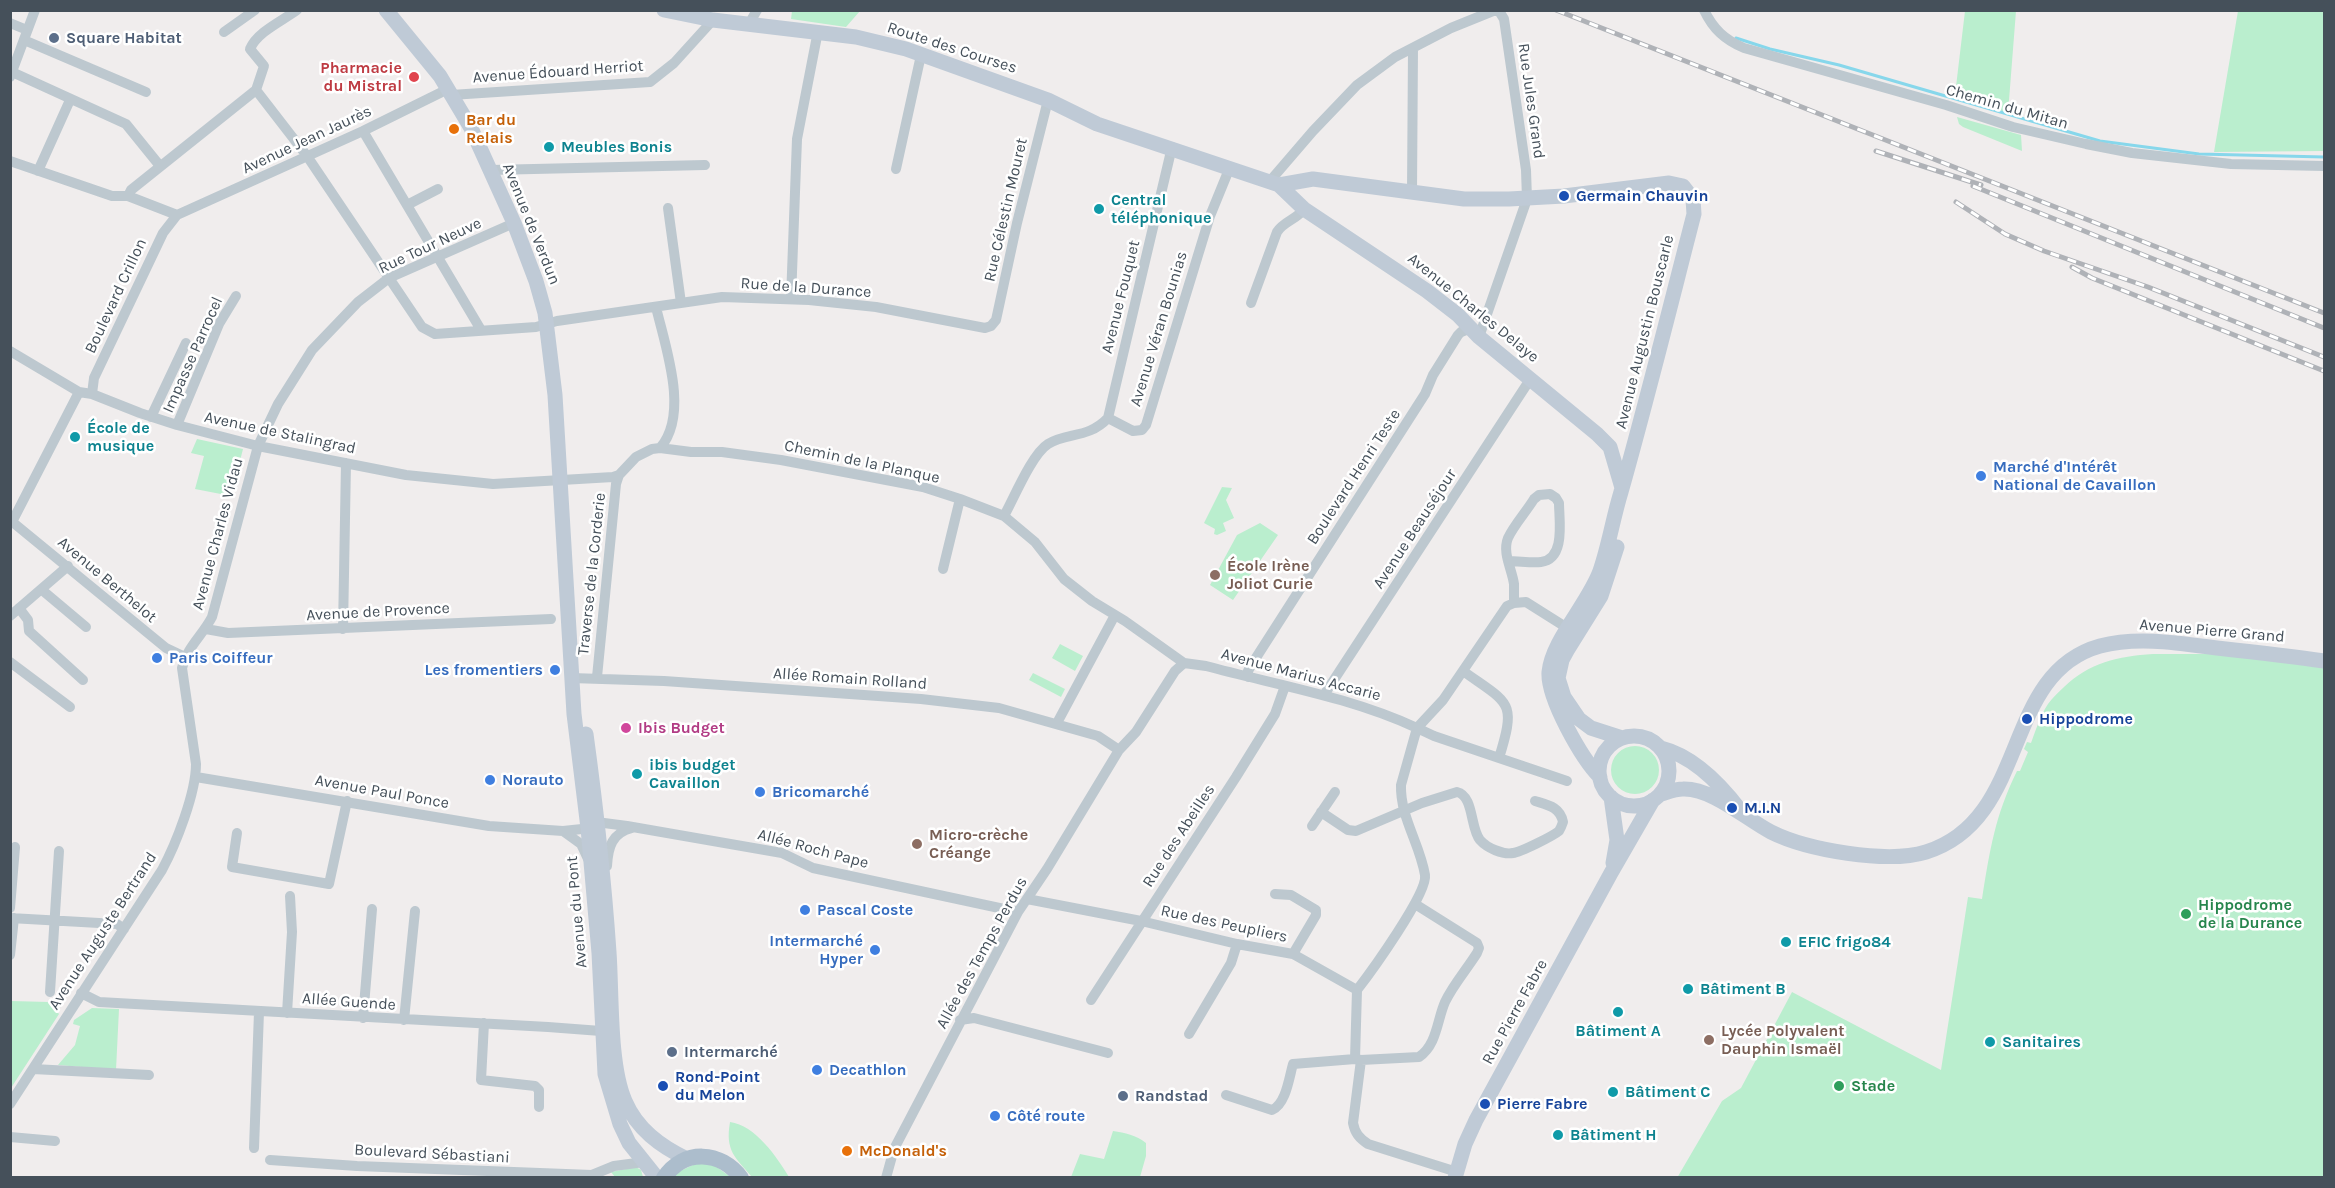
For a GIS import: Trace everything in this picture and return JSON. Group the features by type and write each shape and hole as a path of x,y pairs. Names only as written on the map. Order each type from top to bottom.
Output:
{"main road":[{"path":"664,1178 676,1165 687,1159 706,1156 721,1160 735,1170 741,1178"}],"street":[{"path":"35,10 11,75 126,124 160,166"},
{"path":"224,32 255,10"},
{"path":"128,196 131,190 256,90 264,66 250,49 252,45 258,38 297,10"},
{"name":"Avenue de Verdun","path":"386,10 430,63 471,128 514,223 541,296 547,324 555,395 559,481"},
{"name":"Route des Courses","path":"664,10 713,20 753,17 921,54 1048,100 1097,124 1275,183"},
{"path":"1275,183 1313,130 1357,85 1395,57 1451,28 1497,10"},
{"name":"Rue Jules Grand","path":"1497,10 1504,19 1526,170 1527,199"},
{"name":"Chemin du Mitan","path":"1704,10 1709,22 1720,34 1744,48 1946,105 2013,127 2132,153 2231,164 2325,166"},
{"name":"Avenue Édouard Herriot","path":"450,92 650,82 674,63 713,20"},
{"path":"10,23 26,35 146,92"},
{"path":"791,299 797,139 818,32"},
{"path":"1412,192 1413,48"},
{"path":"896,169 921,54"},
{"path":"256,90 307,156 389,278"},
{"name":"Avenue Jean Jaurès","path":"177,215 450,92"},
{"path":"38,171 70,100"},
{"name":"Rue Célestin Mouret","path":"992,326 996,320 1017,223 1048,100"},
{"path":"363,131 481,330"},
{"name":"Avenue Fouquet","path":"1108,418 1172,147"},
{"path":"10,161 112,196 128,196 177,215"},
{"path":"491,170 705,165"},
{"name":"Avenue Véran Bounias","path":"1108,418 1134,431 1142,430 1146,425 1202,239 1230,167"},
{"path":"1275,183 1302,182 1313,179 1464,199 1527,199 1475,332"},
{"path":"1251,303 1277,232 1281,225 1293,220 1300,206 1296,191 1302,182"},
{"name":"Avenue Charles Delaye","path":"1275,183 1300,206 1392,265 1427,291 1610,447 1632,455"},
{"name":"Avenue Augustin Bouscarle","path":"1527,199 1669,183 1683,186 1693,199 1694,214 1624,481"},
{"path":"407,205 438,189"},
{"path":"668,208 681,303"},
{"name":"Boulevard Crillon","path":"92,394 94,378 158,244 177,215"},
{"name":"Rue Tour Neuve","path":"258,446 278,404 312,350 358,302 389,278 514,223"},
{"name":"Rue de la Durance","path":"389,278 423,327 435,334 536,327 722,297 791,299 876,308 985,328 992,326"},
{"name":"Impasse Parrocel","path":"177,425 219,324 236,296"},
{"path":"559,481 619,475 636,457 644,452 660,448 670,432 675,401 674,387 656,308"},
{"name":"Boulevard Henri Teste","path":"1248,677 1252,664 1425,394 1433,375 1461,332 1475,332"},
{"path":"151,417 186,343"},
{"name":"Avenue de Stalingrad","path":"10,351 79,392 92,394 177,425 258,446 406,475 493,484 559,481"},
{"name":"Avenue Beauséjour","path":"1324,695 1531,378"},
{"path":"11,521 79,392"},
{"path":"1004,516 1039,451 1053,441 1083,434 1108,418"},
{"name":"Avenue Charles Vidau","path":"184,657 212,617 258,446"},
{"path":"1558,678 1562,660 1601,596 1611,570 1626,512 1624,481 1610,447"},
{"name":"Chemin de la Planque","path":"660,448 691,452 722,452 781,460 923,487 1004,516 1035,542 1064,579 1184,663"},
{"path":"343,629 346,463"},
{"name":"Traverse de la Corderie","path":"597,677 616,484 619,475"},
{"name":"Avenue du Pont","path":"559,481 575,677 593,826 605,890 603,1033 620,1089 632,1114 654,1139 687,1159"},
{"path":"1600,777 1565,723 1552,690 1549,674 1552,658 1599,573 1624,481"},
{"path":"1508,561 1543,562 1555,553 1559,544 1557,498 1545,493 1534,499 1507,540 1508,561 1514,584 1514,603"},
{"path":"943,569 960,499"},
{"name":"Avenue Berthelot","path":"11,521 166,648 184,657"},
{"path":"10,615 68,566"},
{"path":"42,590 86,627"},
{"path":"1456,1175 1368,1144 1360,1139 1353,1123 1358,1060 1357,990 1415,904 1425,884 1425,875 1404,812 1401,785 1417,728 1443,700 1503,610 1514,603 1526,602 1572,632 1557,661 1558,678 1564,698 1579,719 1591,728 1622,738 1639,736 1647,738 1661,748 1670,771 1667,783 1657,797 1639,806 1624,805 1611,797 1602,785 1600,777 1601,758 1606,750 1622,738"},
{"path":"19,608 28,620 27,628 32,634 83,680"},
{"path":"1057,723 1115,615"},
{"name":"Avenue de Provence","path":"206,628 218,633 228,633 551,619"},
{"name":"Avenue Pierre Grand","path":"1657,797 1681,789 1692,789 1744,814 1771,832 1847,853 1890,857 1927,851 1954,838 1981,815 2003,775 2038,693 2058,670 2083,653 2100,646 2128,641 2145,641 2325,661"},
{"name":"Avenue Auguste Bertrand","path":"10,1104 169,856 196,777 182,668 184,657"},
{"path":"10,662 70,707"},
{"name":"Avenue Marius Accarie","path":"1184,663 1193,663 1324,695 1384,713 1417,728 1567,781"},
{"name":"Allée des Temps Perdus","path":"885,1178 894,1149 1018,912 1119,750 1136,732 1175,671 1184,663"},
{"path":"1463,671 1502,700 1508,712 1508,728 1499,758"},
{"name":"Allée Romain Rolland","path":"575,677 954,702 1007,709 1098,736 1119,750"},
{"name":"Rue des Abeilles","path":"1091,1000 1264,732 1275,714 1285,686"},
{"name":"Avenue Pierre Grand","path":"1661,748 1670,750 1701,770 1719,785 1744,814"},
{"name":"Avenue Paul Ponce","path":"196,777 444,819 512,828 563,831 593,826"},
{"path":"1312,826 1335,792"},
{"path":"1321,812 1348,830 1356,831 1422,803 1457,792 1462,793 1467,798 1478,838 1502,853 1512,854 1558,831 1563,822 1559,812 1535,801"},
{"name":"Rue Pierre Fabre","path":"1611,797 1617,840 1611,873"},
{"name":"Rue Pierre Fabre","path":"1456,1175 1465,1144 1476,1120 1611,873 1657,797"},
{"path":"237,833 232,867 329,884 346,801"},
{"name":"Allée Roch Pape","path":"593,826 611,823 782,853 813,868 1018,912"},
{"name":"Avenue du Pont","path":"593,826 590,866 599,954 605,1074 610,1098 629,1143 657,1178"},
{"path":"605,890 608,849 623,830 635,827"},
{"path":"563,831 581,844 590,866"},
{"path":"10,956 15,847"},
{"path":"50,992 59,851"},
{"path":"1275,894 1291,895 1316,910 1316,915 1293,954"},
{"path":"287,1013 292,932 290,896"},
{"name":"Rue des Peupliers","path":"1027,899 1141,921 1237,945 1293,954 1357,990"},
{"path":"1226,1095 1272,1110 1282,1102 1293,1064 1419,1057 1425,1052 1431,1043 1446,1000 1479,948 1477,944 1415,904"},
{"path":"363,1018 372,909"},
{"path":"404,1020 415,911"},
{"path":"12,914 55,920 117,924 124,929"},
{"path":"1189,1034 1231,963 1237,945"},
{"name":"Allée Guende","path":"81,993 99,1002 484,1023 603,1033"},
{"path":"254,1148 259,1012"},
{"path":"960,1020 974,1018 1108,1053"},
{"path":"484,1023 481,1080 535,1086 539,1090 539,1107"},
{"path":"33,1069 149,1075"},
{"path":"10,1137 55,1141"},
{"name":"Boulevard Sébastiani","path":"270,1160 357,1172 593,1176"},
{"path":"593,1176 614,1166 644,1162"}],"green space":[{"path":"792,10 860,11 846,27 791,19"},
{"path":"1965,11 2016,11 2008,113 1955,95"},
{"path":"2238,11 2324,11 2323,151 2214,152"},
{"path":"1957,117 2021,135 2022,151 1963,127 1959,124"},
{"path":"197,439 243,449 231,496 195,489 204,456 191,453"},
{"path":"1222,487 1232,488 1226,500 1234,518 1223,523 1226,531 1217,535 1214,534 1215,529 1204,523"},
{"path":"1260,523 1278,535 1233,600 1210,585 1237,535"},
{"path":"1060,644 1083,656 1075,671 1052,658"},
{"name":"Hippodrome de la Durance","path":"2153,654 2232,654 2324,666 2324,1177 1677,1178 1722,1101 1741,1088 1792,992 1941,1070 1968,897 1982,899 1998,818 2017,771 2020,771 2028,752 2024,749 2027,742 2031,743 2040,718 2050,702 2064,687 2084,672 2116,659"},
{"path":"1033,673 1065,689 1061,697 1029,680"},
{"path":"1635,746 1652,753 1659,770 1652,787 1635,794 1618,787 1611,770 1618,753"},
{"path":"11,1001 49,1002 59,1014 11,1088"},
{"path":"92,1008 119,1009 116,1070 58,1065 75,1045 80,1026 73,1024 74,1020"},
{"path":"730,1122 739,1124 756,1135 772,1152 789,1177 752,1177 730,1147"},
{"path":"1113,1131 1134,1136 1146,1143 1146,1156 1140,1177 1071,1177 1080,1154 1104,1159"},
{"path":"697,1163 714,1165 732,1178 673,1178 676,1173"},
{"path":"636,1167 641,1170 643,1177 615,1177 611,1172"}],"waterway":[{"path":"1736,38 1770,49 1839,65 2100,141 2199,154 2324,157"}],"railway":[{"path":"1556,10 2324,313"},
{"path":"1876,151 1981,185"},
{"path":"1973,186 2324,328"},
{"path":"1956,202 2005,234 2044,251 2148,287 2324,357"},
{"path":"2072,267 2092,278 2324,371"}],"place":[{"name":"Square Habitat","path":"54,38"},
{"name":"Pharmacie du Mistral","path":"414,77"},
{"name":"Bar du Relais","path":"454,129"},
{"name":"Meubles Bonis","path":"549,147"},
{"name":"Germain Chauvin","path":"1564,196"},
{"name":"Central téléphonique","path":"1099,209"},
{"name":"École de musique","path":"75,437"},
{"name":"Marché d'Intérêt National de Cavaillon","path":"1981,476"},
{"name":"École Irène Joliot Curie","path":"1215,575"},
{"name":"Paris Coiffeur","path":"157,658"},
{"name":"Les fromentiers","path":"555,670"},
{"name":"Hippodrome","path":"2027,719"},
{"name":"Ibis Budget","path":"626,728"},
{"name":"ibis budget Cavaillon","path":"637,774"},
{"name":"Norauto","path":"490,780"},
{"name":"Bricomarché","path":"760,792"},
{"name":"M.I.N","path":"1732,808"},
{"name":"Micro-crèche Créange","path":"917,844"},
{"name":"Pascal Coste","path":"805,910"},
{"name":"Hippodrome de la Durance","path":"2186,914"},
{"name":"EFIC frigo84","path":"1786,942"},
{"name":"Intermarché Hyper","path":"875,950"},
{"name":"Bâtiment B","path":"1688,989"},
{"name":"Bâtiment A","path":"1618,1012"},
{"name":"Lycée Polyvalent Dauphin Ismaël","path":"1709,1040"},
{"name":"Sanitaires","path":"1990,1042"},
{"name":"Intermarché","path":"672,1052"},
{"name":"Decathlon","path":"817,1070"},
{"name":"Rond-Point du Melon","path":"663,1086"},
{"name":"Stade","path":"1839,1086"},
{"name":"Bâtiment C","path":"1613,1092"},
{"name":"Randstad","path":"1123,1096"},
{"name":"Pierre Fabre","path":"1485,1104"},
{"name":"Côté route","path":"995,1116"},
{"name":"Bâtiment H","path":"1558,1135"},
{"name":"McDonald's","path":"847,1151"}]}
